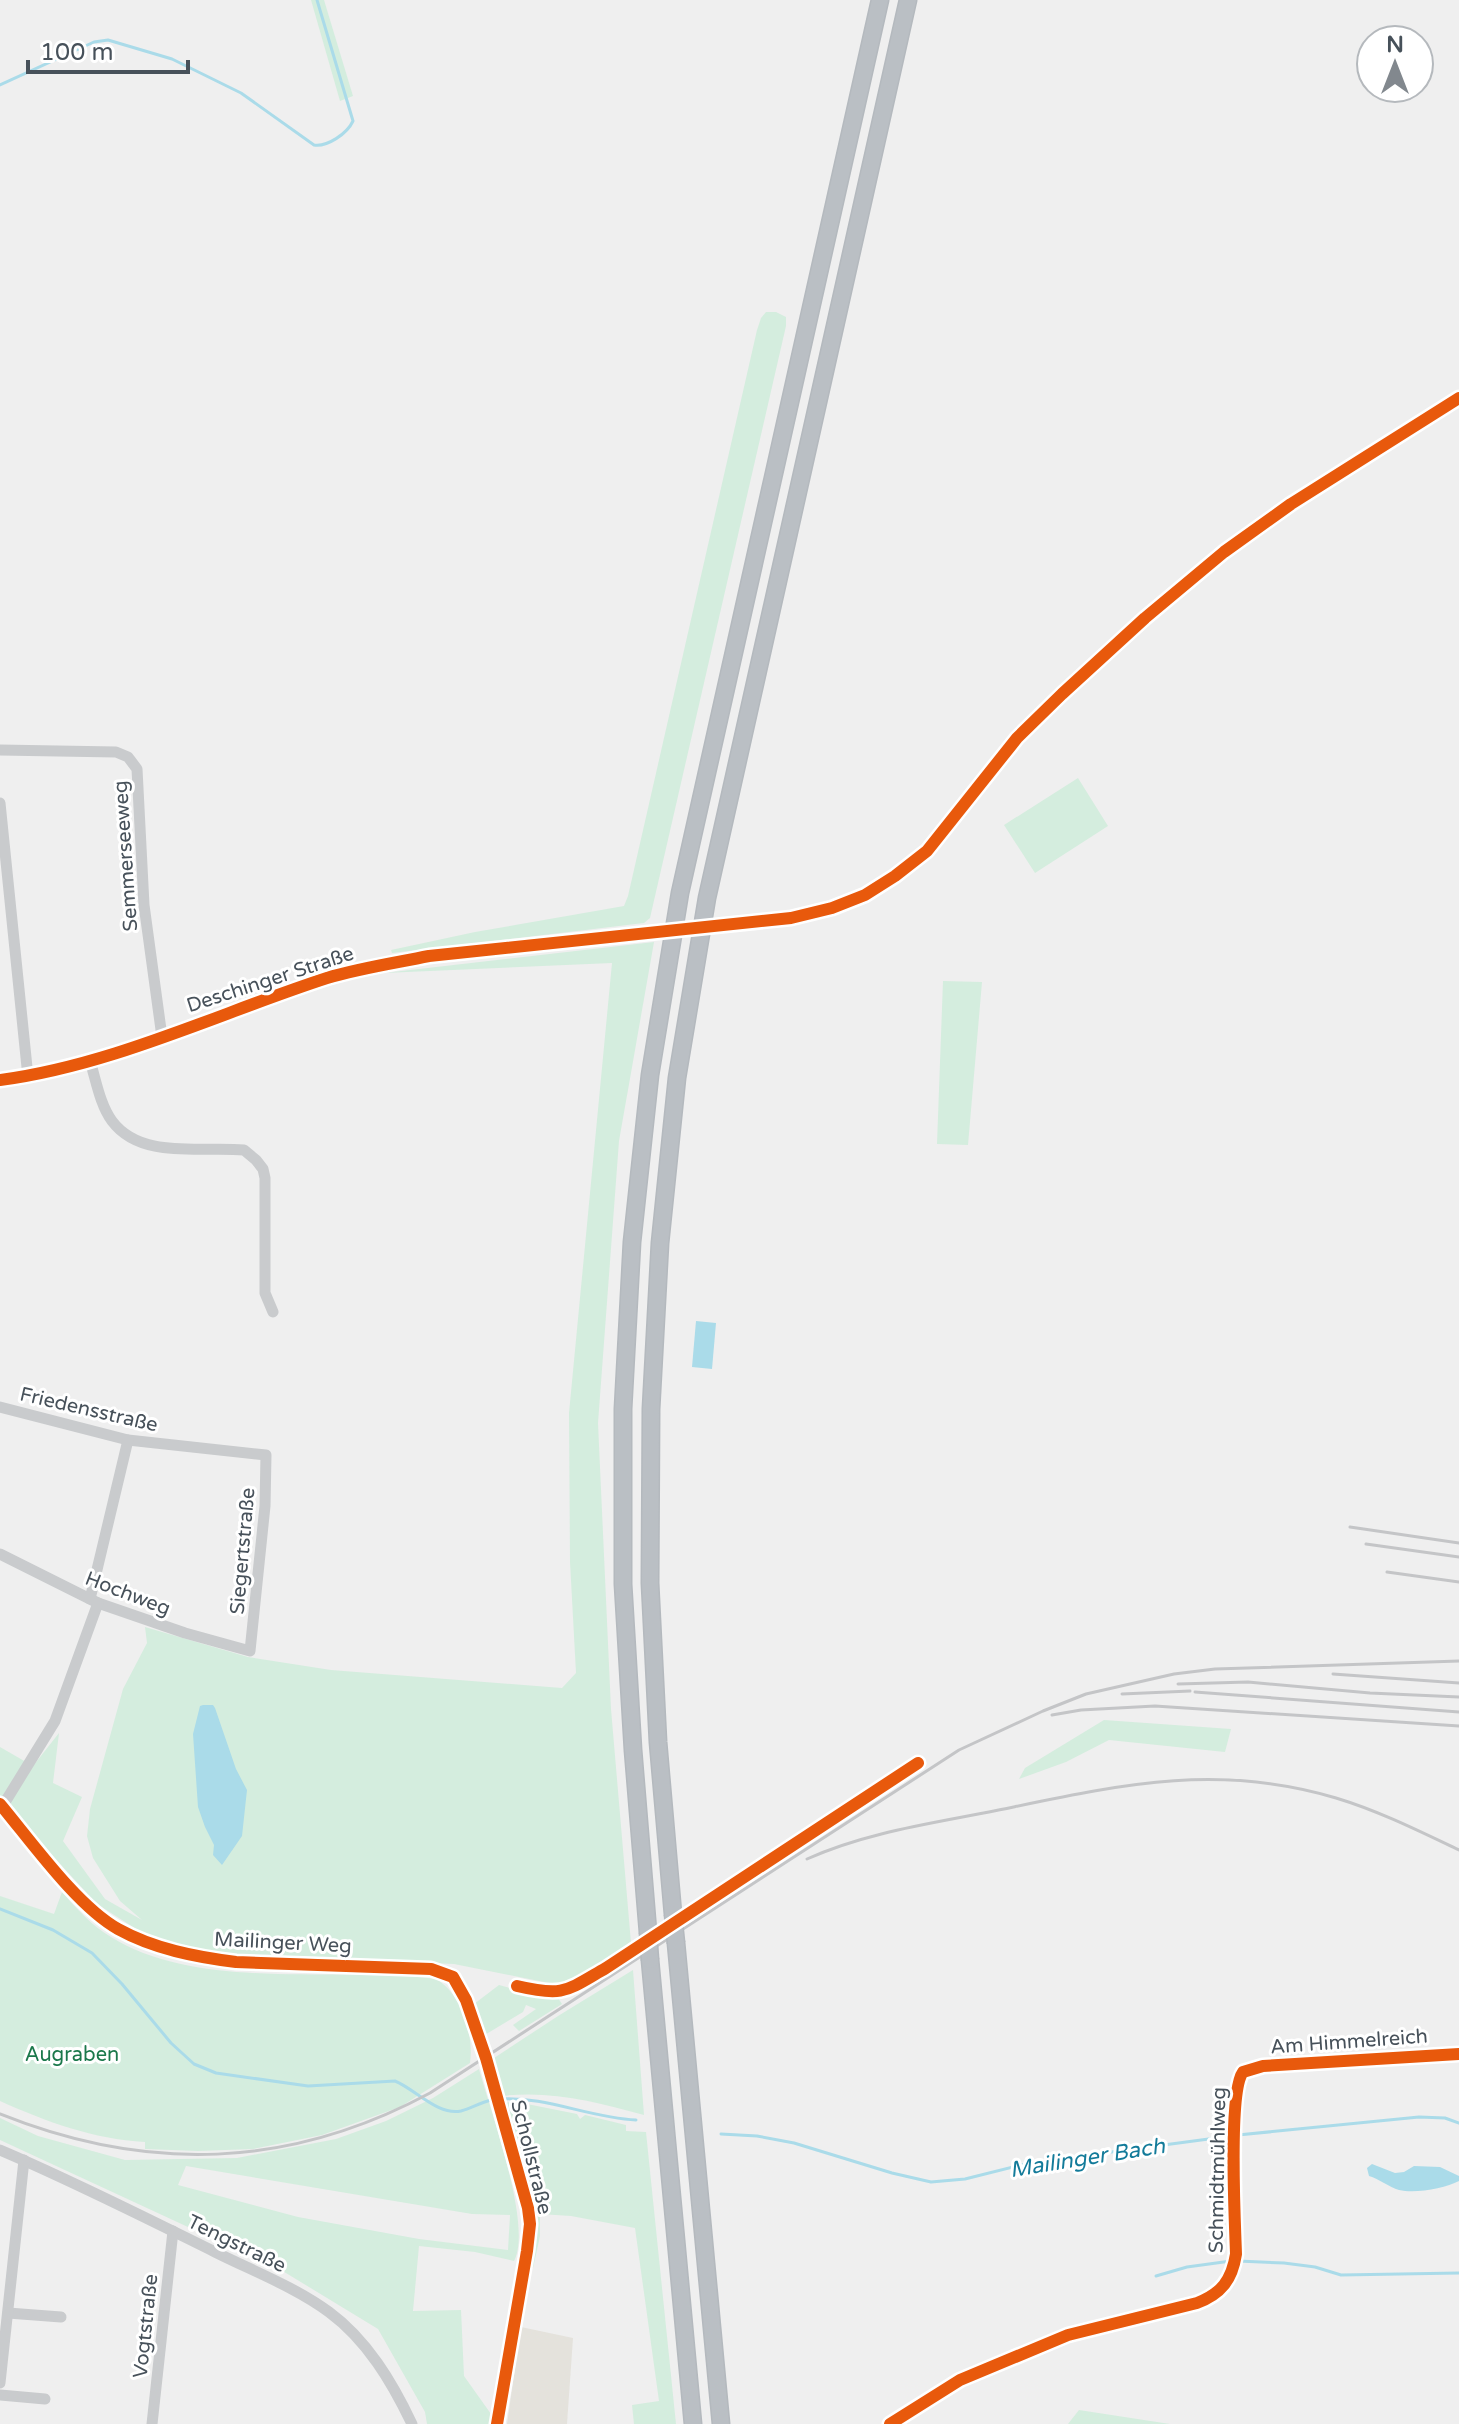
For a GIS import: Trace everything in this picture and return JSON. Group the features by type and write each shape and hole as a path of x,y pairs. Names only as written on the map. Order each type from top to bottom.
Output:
{"highway":[{"path":"693,2424 650,1960 623,1584 623,1409 632,1242 650,1075 680,893 880,0"},
{"path":"721,2424 656,1710 650,1583 650,1441 660,1243 677,1078 707,898 908,0"}],"street":[{"name":"Deschinger Straße","path":"0,1080 28,1077 90,1061 319,981 376,966 429,956 791,918 832,908 865,895 927,851 1017,738 1145,618 1224,552 1291,504 1459,398"},
{"name":"Semmerseeweg","path":"0,750 116,752 128,757 137,769 144,905 162,1037"},
{"path":"0,803 28,1077"},
{"path":"90,1061 112,1121 125,1134 161,1148 244,1150 263,1169 266,1192 265,1293 273,1312"},
{"name":"Friedensstraße","path":"0,1407 128,1440 266,1455"},
{"path":"1,1806 55,1721 94,1601 128,1440"},
{"name":"Siegertstraße","path":"250,1651 264,1522 266,1455"},
{"name":"Hochweg","path":"0,1554 94,1601 185,1633 250,1651"},
{"name":"Mailinger Weg","path":"1,1806 89,1907 116,1928 152,1943 194,1956 236,1962 431,1969"},
{"name":"Schollstraße","path":"431,1969 453,1977 460,1987 486,2058 530,2224 497,2424"},
{"name":"Am Himmelreich","path":"1243,2072 1263,2066 1459,2054"},
{"name":"Schmidtmühlweg","path":"890,2424 960,2380 989,2366 1068,2335 1149,2317 1208,2299 1225,2286 1234,2269 1236,2254 1235,2129 1237,2082 1243,2072"},
{"name":"Tengstraße","path":"0,2150 295,2291 330,2313 360,2341 384,2370 412,2424"},
{"path":"0,2383 24,2160"},
{"name":"Vogtstraße","path":"152,2424 173,2231"},
{"path":"8,2313 61,2317"},
{"path":"0,2395 45,2399"}],"shaded area":[{"path":"521,2327 573,2338 567,2424 507,2424"}],"green space":[{"path":"311,0 324,0 353,96 340,101"},
{"path":"766,312 776,312 786,317 786,326 650,918 644,923 392,953 391,950 475,932 624,906 757,330"},
{"path":"1078,778 1108,826 1035,873 1004,825"},
{"path":"654,942 619,1141 598,1423 611,1709 631,1943 589,1971 559,1985 454,1964 206,1953 144,1934 97,1904 12,1812 0,1795 0,1747 33,1766 59,1733 53,1783 82,1797 63,1841 105,1899 142,1920 120,1901 93,1858 87,1836 90,1809 123,1689 147,1643 145,1627 248,1657 331,1670 562,1688 576,1673 570,1562 569,1413 612,963 384,973"},
{"path":"943,981 982,982 968,1145 937,1144"},
{"path":"1104,1720 1231,1729 1225,1752 1109,1740 1066,1762 1019,1779 1025,1768"},
{"name":"Augraben","path":"62,1892 79,1911 111,1937 146,1954 185,1965 270,1974 436,1979 453,1995 464,2016 470,2040 470,2063 400,2107 322,2135 253,2149 145,2149 145,2142 89,2133 18,2109 0,2101 0,1896 54,1914"},
{"path":"633,1970 644,2115 556,2096 502,2096 491,2060"},
{"path":"499,1985 542,1997 558,1998 562,2004 519,2031 513,2025 536,2009 526,2005 523,2012 483,2036 474,2004"},
{"path":"479,2069 514,2196 518,2244 514,2261 475,2252 419,2246 413,2311 461,2310 464,2376 491,2414 490,2424 427,2424 425,2412 378,2329 281,2270 0,2140 0,2118 38,2136 125,2160 237,2158 336,2139 386,2121 433,2098","holes":["186,2166 472,2214 510,2215 508,2250 419,2239 298,2217 178,2185"]},
{"path":"512,2101 577,2114 580,2119 585,2115 626,2125 626,2131 646,2132 676,2424 634,2424 632,2405 659,2401 635,2228 571,2216 540,2214 540,2236 533,2268 530,2267 533,2229 504,2104"},
{"path":"1079,2410 1170,2424 1068,2424"}],"water":[{"path":"696,1321 716,1323 712,1369 692,1367"},
{"path":"213,1705 215,1708 236,1769 247,1790 242,1836 222,1865 213,1855 214,1845 198,1807 193,1734 200,1706"},
{"path":"1372,2164 1395,2173 1414,2166 1440,2167 1459,2176 1459,2181 1430,2190 1399,2190 1369,2176 1367,2168"}],"waterway":[{"path":"0,85 94,42 108,40 172,59 241,93 314,145 325,144 341,135 353,121 317,0"},
{"name":"Mailinger Bach","path":"0,1909 53,1930 92,1953 171,2043 194,2064 216,2073 308,2086 395,2081 435,2106 452,2111 492,2100"},
{"name":"Mailinger Bach","path":"500,2099 534,2101 636,2120"},
{"name":"Mailinger Bach","path":"1238,2135 1419,2117 1445,2118 1459,2123"},
{"name":"Mailinger Bach","path":"721,2134 757,2136 794,2143 931,2182 965,2179 1029,2163 1231,2136"},
{"path":"1156,2276 1187,2267 1231,2261"},
{"path":"1238,2261 1315,2267 1341,2275 1459,2273"}],"railway":[{"path":"1350,1527 1459,1543"},
{"path":"1366,1544 1459,1557"},
{"path":"1387,1572 1459,1582"},
{"path":"0,2114 55,2133 109,2146 163,2153 217,2154 271,2149 324,2137 377,2118 430,2093 959,1750 1043,1711 1086,1694 1174,1674 1215,1669 1459,1661"},
{"path":"1333,1674 1459,1683"},
{"path":"1178,1684 1248,1682 1459,1697"},
{"path":"1122,1694 1190,1691"},
{"path":"1195,1692 1459,1712"},
{"path":"1052,1715 1081,1710 1155,1706 1459,1726"},
{"path":"807,1859 851,1842 920,1825 1120,1787 1204,1780 1247,1781 1336,1798 1383,1815 1459,1850"}],"cycle path":[{"path":"0,1080 84,1063 327,978 365,968 429,956 791,918 832,908 865,895 927,851 1017,738 1145,618 1224,552 1291,504 1459,398"},
{"path":"517,1986 555,1991 582,1982 918,1763"},
{"path":"0,1804 55,1872 87,1905 102,1919 146,1942 191,1955 236,1962 431,1969 453,1977 466,2000 486,2058 530,2224 497,2424"},
{"path":"890,2424 960,2380 1068,2335 1197,2303 1219,2290 1232,2271 1236,2254 1234,2130 1238,2084 1243,2072 1263,2066 1459,2054"}]}
